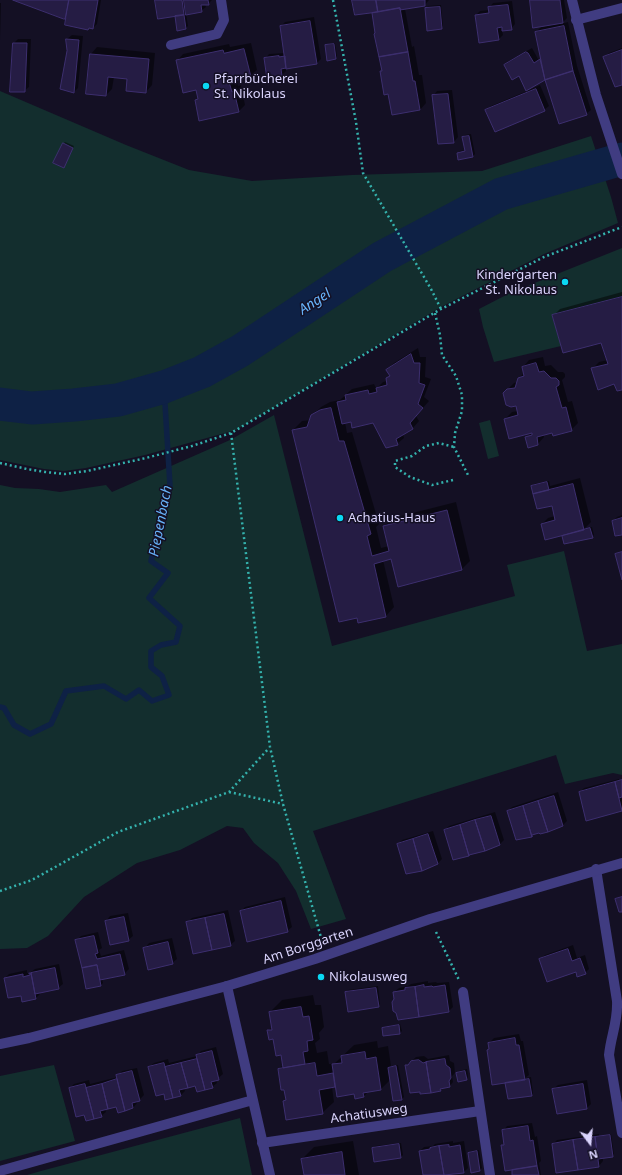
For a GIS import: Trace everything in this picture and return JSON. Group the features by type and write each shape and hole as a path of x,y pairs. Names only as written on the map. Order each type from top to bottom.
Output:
{"street":[{"path":"171,45 217,34 224,20 221,0"},
{"path":"572,0 576,20 608,132 622,174"},
{"path":"576,20 622,8"},
{"name":"Am Borggarten","path":"0,1044 51,1033 227,986 326,955 430,919 596,869 622,863"},
{"path":"596,869 617,1001 618,1014 610,1042 609,1055 622,1133"},
{"path":"227,986 270,1175"},
{"path":"462,992 490,1175"},
{"path":"0,1171 253,1100"},
{"name":"Achatiusweg","path":"262,1143 480,1111"}],"path":[{"path":"333,0 356,122 363,173 431,288 441,309"},
{"path":"0,463 27,469 65,474 109,467 146,458 192,446 231,433 435,312 544,257 622,227"},
{"path":"435,312 440,335 442,355 456,376 462,395 462,411 455,433 454,447 468,476"},
{"path":"231,433 270,747 283,804 326,955"},
{"path":"453,480 432,485 410,477 395,467 396,461 412,456 426,446 439,443 454,447"},
{"path":"0,891 32,880 118,832 229,792 270,747"},
{"path":"229,792 283,804"},
{"path":"430,919 459,978 462,992"}],"green space":[{"path":"0,91 126,145 189,170 252,181 352,175 482,171 591,136 618,223 544,254 441,307 236,430 145,455 86,468 64,471 44,469 0,460"},
{"name":"Kindergarten St. Nikolaus","path":"622,248 622,297 552,315 561,346 494,362 479,309 512,292"},
{"path":"274,415 332,646 515,596 507,565 564,551 587,651 622,644 622,775 613,773 565,784 556,755 313,831 346,919 311,929 296,891 278,863 254,843 243,828 227,826 180,850 137,863 84,897 48,936 27,948 0,949 0,485 15,488 60,492 106,485 112,492 230,440"},
{"path":"490,420 499,456 488,459 479,423"},
{"path":"54,1065 75,1141 0,1161 0,1076"},
{"path":"240,1118 252,1175 27,1175 41,1171"}],"building":[{"path":"13,0 69,0 64,19"},
{"path":"69,0 98,0 93,29 89,28 88,30 65,25"},
{"path":"155,0 182,0 184,15 158,19"},
{"path":"184,0 208,0 209,5 201,5 202,12 186,15"},
{"path":"352,0 376,0 378,12 355,15"},
{"path":"376,0 425,0 425,6 378,12"},
{"path":"530,0 560,0 563,23 533,28"},
{"path":"508,5 512,30 502,31 502,27 497,28 499,40 479,43 475,15 489,13 488,7"},
{"path":"440,7 442,29 427,31 425,8"},
{"path":"400,8 408,52 379,57 374,34 372,13"},
{"path":"184,15 186,29 177,31 175,16"},
{"path":"310,21 317,64 286,69 280,26"},
{"path":"564,26 573,71 545,80 535,32"},
{"path":"66,39 79,40 74,93 60,89 67,51"},
{"path":"13,43 27,43 25,92 10,92"},
{"path":"334,44 336,59 327,61 325,45"},
{"name":"Pfarrbücherei St. Nikolaus","path":"244,49 251,77 229,82 232,92 234,91 239,112 199,121 195,100 198,99 196,90 183,93 176,60 223,50 224,53"},
{"path":"622,50 622,85 615,87 603,57"},
{"path":"408,52 420,110 392,115 388,94 384,95 379,57"},
{"path":"526,52 534,63 540,59 545,80 526,91 519,76 512,80 504,65"},
{"path":"90,54 149,59 146,93 126,91 127,79 108,77 106,96 86,94"},
{"path":"285,56 286,68 281,69 282,76 267,79 264,58"},
{"path":"573,71 587,115 559,124 545,80"},
{"path":"536,89 545,111 495,132 485,110"},
{"path":"448,94 454,143 438,144 432,95"},
{"path":"469,136 473,157 458,160 457,153 465,151 462,137"},
{"path":"63,143 73,148 64,168 53,163"},
{"path":"622,297 622,390 617,391 614,384 598,390 591,368 608,364 601,343 563,353 552,315"},
{"path":"411,354 414,363 420,363 419,383 425,385 418,404 423,408 410,423 413,429 396,439 398,445 386,448 373,423 352,428 351,422 342,424 337,402 346,400 345,395 368,390 369,394 377,392 376,388 387,385 386,378 390,376 386,370"},
{"path":"536,363 539,372 544,371 551,378 556,378 559,381 559,385 556,387 562,408 566,407 572,431 553,436 552,433 537,437 538,445 528,448 525,437 532,435 532,433 509,439 504,419 518,415 516,406 511,407 506,405 503,393 507,389 515,388 518,378 524,376 522,367"},
{"name":"Achatius-Haus","path":"331,408 339,441 344,441 371,534 367,536 372,556 389,551 383,526 447,510 462,570 398,587 391,559 374,564 386,617 358,623 357,618 339,622 292,430 307,427 311,415 320,410"},
{"path":"547,482 549,490 533,494 531,486"},
{"path":"573,484 584,530 545,540 541,524 555,520 552,506 537,509 533,494"},
{"path":"622,518 622,535 615,536 612,521"},
{"path":"590,528 593,538 564,544 562,536"},
{"path":"622,552 622,580 615,554"},
{"path":"622,780 622,797 619,798 615,782"},
{"path":"615,782 622,811 586,821 579,792"},
{"path":"554,796 563,826 548,832 538,801"},
{"path":"538,801 548,832 532,835 532,837 523,806"},
{"path":"523,806 532,837 516,840 507,811"},
{"path":"491,816 500,845 485,851 475,820"},
{"path":"475,820 485,851 469,856 460,825"},
{"path":"460,825 469,856 453,860 444,830"},
{"path":"428,834 438,864 422,871 413,839"},
{"path":"413,839 422,871 406,874 397,844"},
{"path":"622,897 622,912 619,912 615,899"},
{"path":"281,901 288,932 247,942 240,911"},
{"path":"224,914 231,946 212,950 205,918"},
{"path":"124,917 129,941 110,945 105,921"},
{"path":"205,918 212,950 193,954 186,922"},
{"path":"94,936 98,953 95,954 97,959 120,954 125,975 100,980 97,965 82,968 75,940"},
{"path":"168,942 173,964 148,970 143,948"},
{"path":"568,949 572,961 580,958 586,974 577,977 576,972 547,982 539,959"},
{"path":"97,965 101,986 86,989 82,968"},
{"path":"55,968 59,989 35,994 31,973"},
{"path":"29,973 31,973 36,999 22,1002 21,996 8,998 4,978 23,974 23,977 30,975"},
{"path":"424,985 424,987 433,987 445,985 449,1012 419,1017 415,987"},
{"path":"415,987 419,1017 398,1020 396,1013 393,1011 393,992 405,990 405,988"},
{"path":"376,988 379,1007 348,1012 345,992"},
{"path":"301,1007 303,1017 309,1016 313,1040 307,1041 308,1051 303,1052 305,1064 283,1068 281,1055 276,1056 273,1039 269,1040 267,1030 272,1030 269,1012"},
{"path":"399,1025 400,1034 383,1036 382,1028"},
{"path":"515,1038 516,1045 519,1045 525,1080 492,1085 487,1050 489,1049 488,1043"},
{"path":"212,1051 219,1080 211,1082 213,1088 205,1090 196,1055"},
{"path":"365,1052 366,1059 376,1057 381,1090 363,1093 364,1097 355,1099 354,1094 337,1097 332,1064 342,1063 341,1056"},
{"path":"197,1059 205,1090 197,1092 195,1086 188,1088 181,1063"},
{"path":"445,1059 446,1065 450,1068 450,1087 431,1093 426,1062"},
{"path":"419,1060 423,1063 426,1062 431,1093 410,1093 405,1065 408,1065 411,1061"},
{"path":"164,1063 173,1098 165,1100 164,1094 156,1096 148,1067"},
{"path":"181,1063 188,1088 179,1090 181,1096 173,1098 165,1067"},
{"path":"315,1063 317,1076 333,1073 335,1087 319,1090 323,1114 286,1120 283,1101 286,1100 284,1090 281,1090 278,1069"},
{"path":"396,1066 402,1100 393,1101 388,1068"},
{"path":"132,1071 140,1101 132,1103 133,1108 125,1111 116,1075"},
{"path":"465,1071 467,1080 458,1082 456,1073"},
{"path":"117,1079 125,1111 118,1113 116,1107 108,1109 102,1084"},
{"path":"529,1079 532,1096 508,1099 505,1083"},
{"path":"85,1084 94,1119 86,1121 84,1115 76,1117 69,1088"},
{"path":"102,1084 108,1109 100,1111 102,1117 94,1119 86,1088"},
{"path":"583,1084 587,1109 557,1114 552,1089"},
{"path":"528,1126 530,1141 533,1140 537,1166 505,1171 501,1145 504,1145 502,1130"},
{"path":"610,1135 613,1157 598,1159 595,1137"},
{"path":"595,1137 599,1167 578,1170 573,1140"},
{"path":"573,1140 578,1170 556,1173 552,1144"},
{"path":"399,1144 401,1158 374,1162 372,1148"},
{"path":"449,1145 449,1147 460,1145 464,1173 444,1175 439,1146"},
{"path":"439,1146 444,1175 423,1175 419,1151"},
{"path":"477,1151 480,1171 471,1173 468,1153"},
{"path":"342,1152 345,1175 304,1175 301,1159"},
{"path":"537,1166 539,1175 512,1175 512,1170"}],"waterway":[{"name":"Angel","path":"0,404 32,408 74,405 118,400 164,387 202,372 240,351 382,257 501,194 622,159"},
{"name":"Piepenbach","path":"0,707 4,708 14,725 30,734 51,724 66,691 104,686 126,699 139,690 152,701 169,695 162,676 151,667 151,651 161,645 176,642 180,626 149,598 168,573 151,561 170,486 164,387"}],"place":[{"name":"Pfarrbücherei St. Nikolaus","path":"206,86"},
{"name":"Kindergarten St. Nikolaus","path":"565,282"},
{"name":"Achatius-Haus","path":"340,518"},
{"name":"Nikolausweg","path":"321,977"}]}
